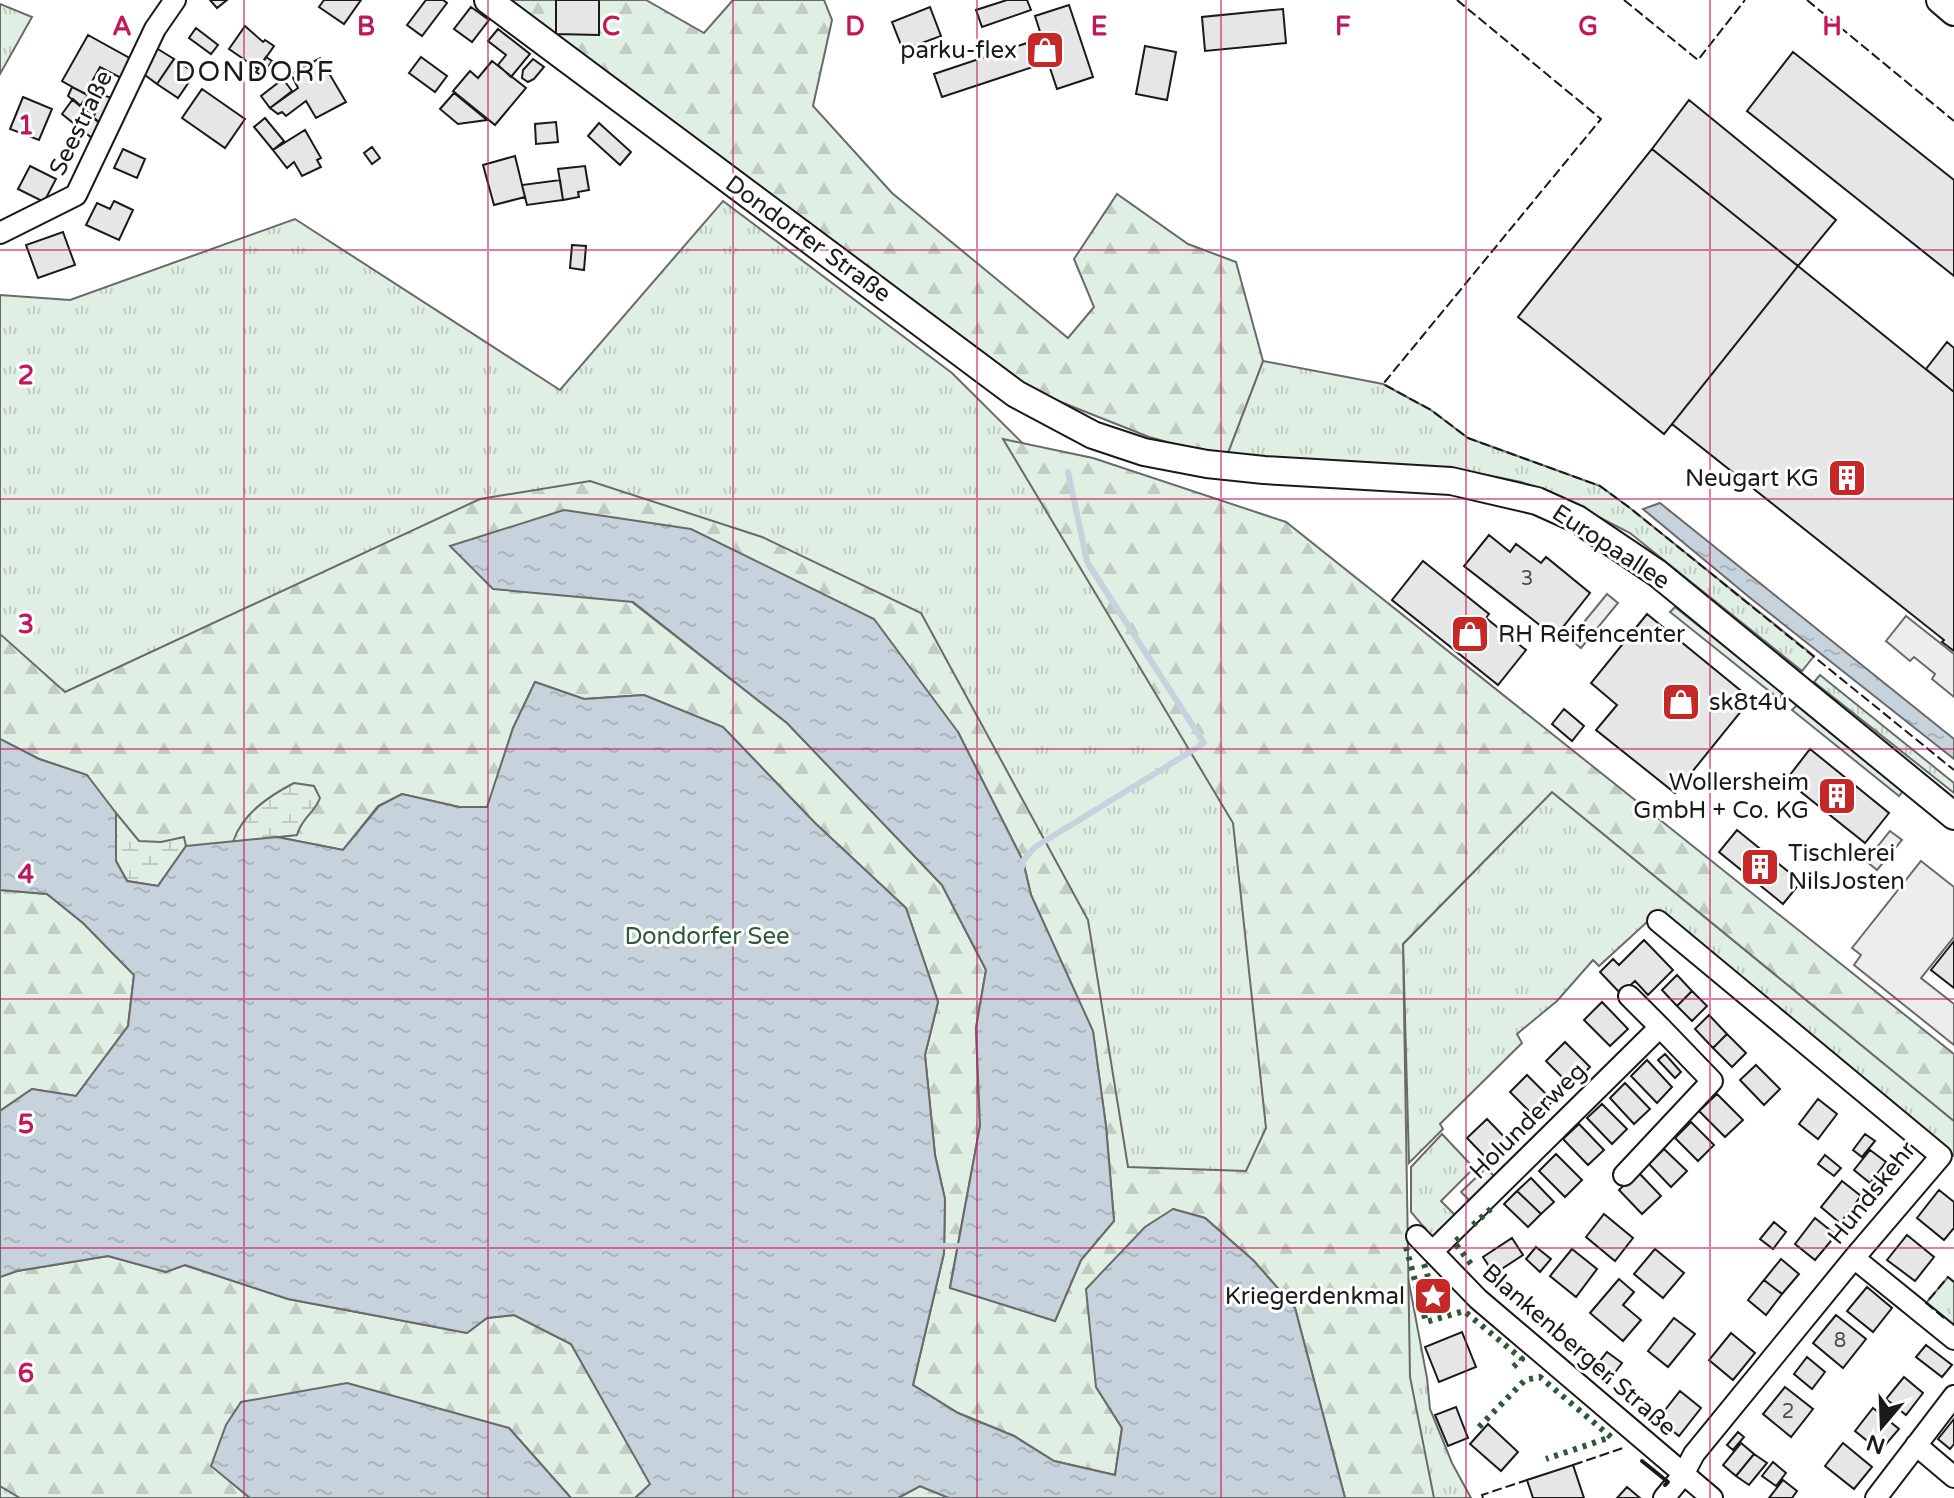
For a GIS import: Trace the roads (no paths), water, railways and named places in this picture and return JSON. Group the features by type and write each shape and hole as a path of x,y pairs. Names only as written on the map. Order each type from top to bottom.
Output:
{"main road":[{"name":"Dondorfer Straße","path":"488,0 1016,394 1093,435 1144,452"},
{"path":"1940,0 1954,12"},
{"name":"Europaallee","path":"1144,452 1207,464 1264,470 1451,481 1537,501 1577,519 1657,573 1954,816"}],"street":[{"name":"Seestraße","path":"0,233 76,195 155,29 175,0"},
{"name":"Hundskehr","path":"1658,921 1941,1156 1694,1454 1683,1475 1664,1498"},
{"path":"1624,1175 1712,1081 1629,996"},
{"name":"Holunderweg","path":"1433,1251 1660,1027"},
{"name":"Blankenberger Straße","path":"1417,1236 1478,1299 1712,1498"},
{"path":"1854,1258 1954,1339"},
{"path":"1876,1498 1954,1396"},
{"path":"1916,1445 1954,1477"}],"water":[{"path":"1660,503 1954,739 1954,759 1643,509"},
{"path":"564,510 691,529 874,619 958,732 1023,861 1031,895 1093,1031 1106,1126 1114,1221 1081,1260 1055,1321 950,1288 980,1126 976,1028 986,970 942,885 787,723 633,602 493,589 450,546"},
{"name":"Dondorfer See","path":"535,682 584,699 644,695 723,727 815,823 906,908 938,1002 925,1055 935,1155 945,1199 944,1253 913,1385 958,1413 1014,1436 1054,1461 1115,1475 1122,1428 1096,1387 1086,1289 1145,1227 1173,1209 1205,1218 1254,1261 1295,1308 1345,1498 949,1498 920,1486 898,1498 635,1498 650,1484 571,1344 514,1315 487,1318 467,1333 288,1299 185,1265 166,1272 108,1256 17,1271 0,1277 0,1111 32,1089 76,1096 128,1026 134,975 83,923 47,894 0,890 0,739 39,759 87,775 116,813 116,861 127,881 158,886 186,846 277,837 343,850 379,806 402,794 459,807 487,807 513,728"},
{"path":"347,1383 509,1428 571,1498 250,1498 211,1466 226,1425 241,1402"}],"waterway":[{"path":"1068,472 1087,561"},
{"path":"1089,565 1204,743 1199,746"},
{"path":"1022,867 1023,861 1035,847 1195,749"},
{"path":"944,1246 963,1246"}],"place":[{"name":"parku-flex","path":"1045,50"},
{"name":"Neugart KG","path":"1847,478"},
{"name":"RH Reifencenter","path":"1470,634"},
{"name":"sk8t4u","path":"1681,702"},
{"name":"Wollersheim GmbH + Co. KG","path":"1837,796"},
{"name":"Tischlerei NilsJosten","path":"1760,867"},
{"name":"Kriegerdenkmal","path":"1433,1296"}],"district":[{"name":"DONDORF","path":"255,72"}]}
